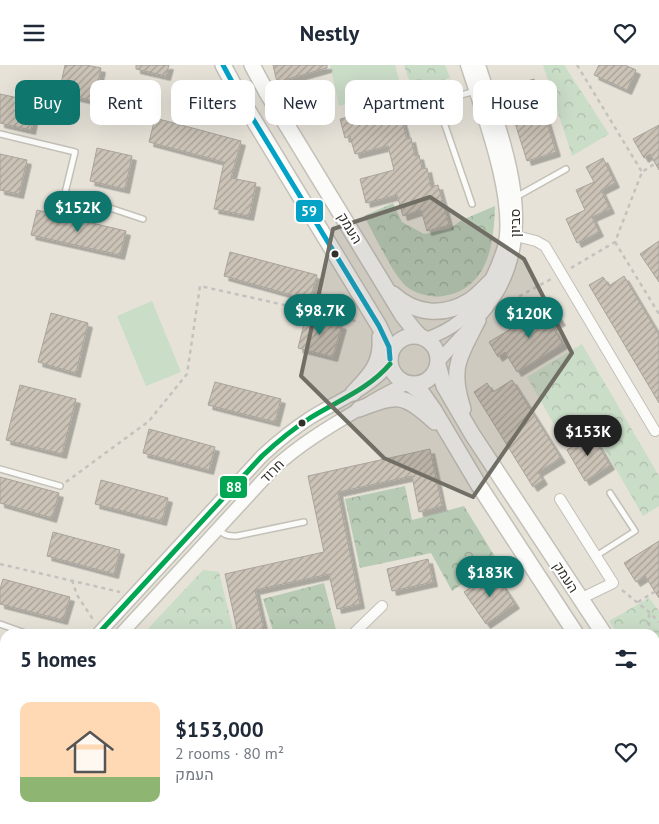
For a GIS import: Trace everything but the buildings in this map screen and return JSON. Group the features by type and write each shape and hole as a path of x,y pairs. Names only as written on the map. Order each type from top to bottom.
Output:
{"main road":[{"name":"העמק","path":"223,65 244,104 379,326 389,347 390,362"},
{"name":"העמק","path":"252,65 384,285 407,321 424,338"},
{"path":"384,285 402,302 412,307 434,311 460,306 471,300 490,283"},
{"path":"472,434 458,395 456,369 459,358 478,320"},
{"path":"353,393 367,378 379,359 379,326"},
{"path":"414,336 424,338 436,348 438,363 431,378 425,382 409,384 396,377 390,362 391,352 400,340 414,336"},
{"name":"העמק","path":"438,363 444,386 472,434 601,629"},
{"name":"העמק","path":"409,384 428,400 478,484 573,629"},
{"path":"359,409 387,398 404,399 421,409 446,431"}],"street":[{"name":"סביון","path":"467,65 473,84"},
{"name":"סביון","path":"438,363 478,320 500,288 515,248 517,211 515,198 503,143 479,65"},
{"name":"סביון","path":"424,338 439,334 458,324 476,304 490,283 504,246 506,212 492,146 486,125"},
{"path":"516,236 536,241 544,246 655,431"},
{"name":"חרוד","path":"102,629 269,449 311,418 372,382 382,374 390,362"},
{"name":"חרוד","path":"126,629 287,456 320,432 394,389 409,384"},
{"path":"560,499 613,583 580,599"},
{"path":"357,629 382,606"}],"lane":[{"path":"472,204 437,102 473,92"},
{"path":"0,134 76,152 65,193 143,219"},
{"path":"515,198 566,169"},
{"path":"0,469 60,486"},
{"path":"596,555 635,531 610,493"},
{"path":"218,528 223,535 229,537 304,522"},
{"path":"0,624 14,629"}],"path":[{"path":"577,65 642,172"},
{"path":"502,306 615,242 642,172 659,161"},
{"path":"615,242 659,314"},
{"path":"60,486 149,421 187,375 200,286 379,326"},
{"path":"0,564 133,595"},
{"path":"72,580 77,595 99,629"},
{"path":"613,583 638,602 659,622"},
{"path":"638,602 659,589"},
{"path":"649,612 649,629"}],"highlighted area":[{"path":"430,197 524,259 572,353 473,497 384,458 301,376 333,229"}],"green space":[{"path":"330,65 395,65 399,80 345,80 345,104 339,106 335,80 333,80"},
{"path":"404,65 445,65 450,78 444,80 409,80"},
{"path":"543,65 564,65 609,134 572,156 557,109 557,80 548,80"},
{"path":"393,203 402,222 424,234 449,229 462,220 495,206 490,250 486,263 479,275 458,292 443,296 424,295 407,287 396,274 364,216"},
{"path":"152,301 181,372 146,386 117,316"},
{"path":"582,344 659,476 659,506 643,516 591,426 564,442 527,377"},
{"path":"405,486 412,520 464,506 497,560 452,591 431,553 360,568 345,499"},
{"path":"203,570 219,572 233,629 148,629"},
{"path":"324,583 336,629 272,629 263,599"},
{"path":"649,598 659,611 659,629 615,629 609,621"}],"transit line":[{"name":"59","path":"223,65 244,104 379,326 389,347 390,359"},
{"name":"88","path":"103,629 262,456 304,422 372,381 390,364"}]}
